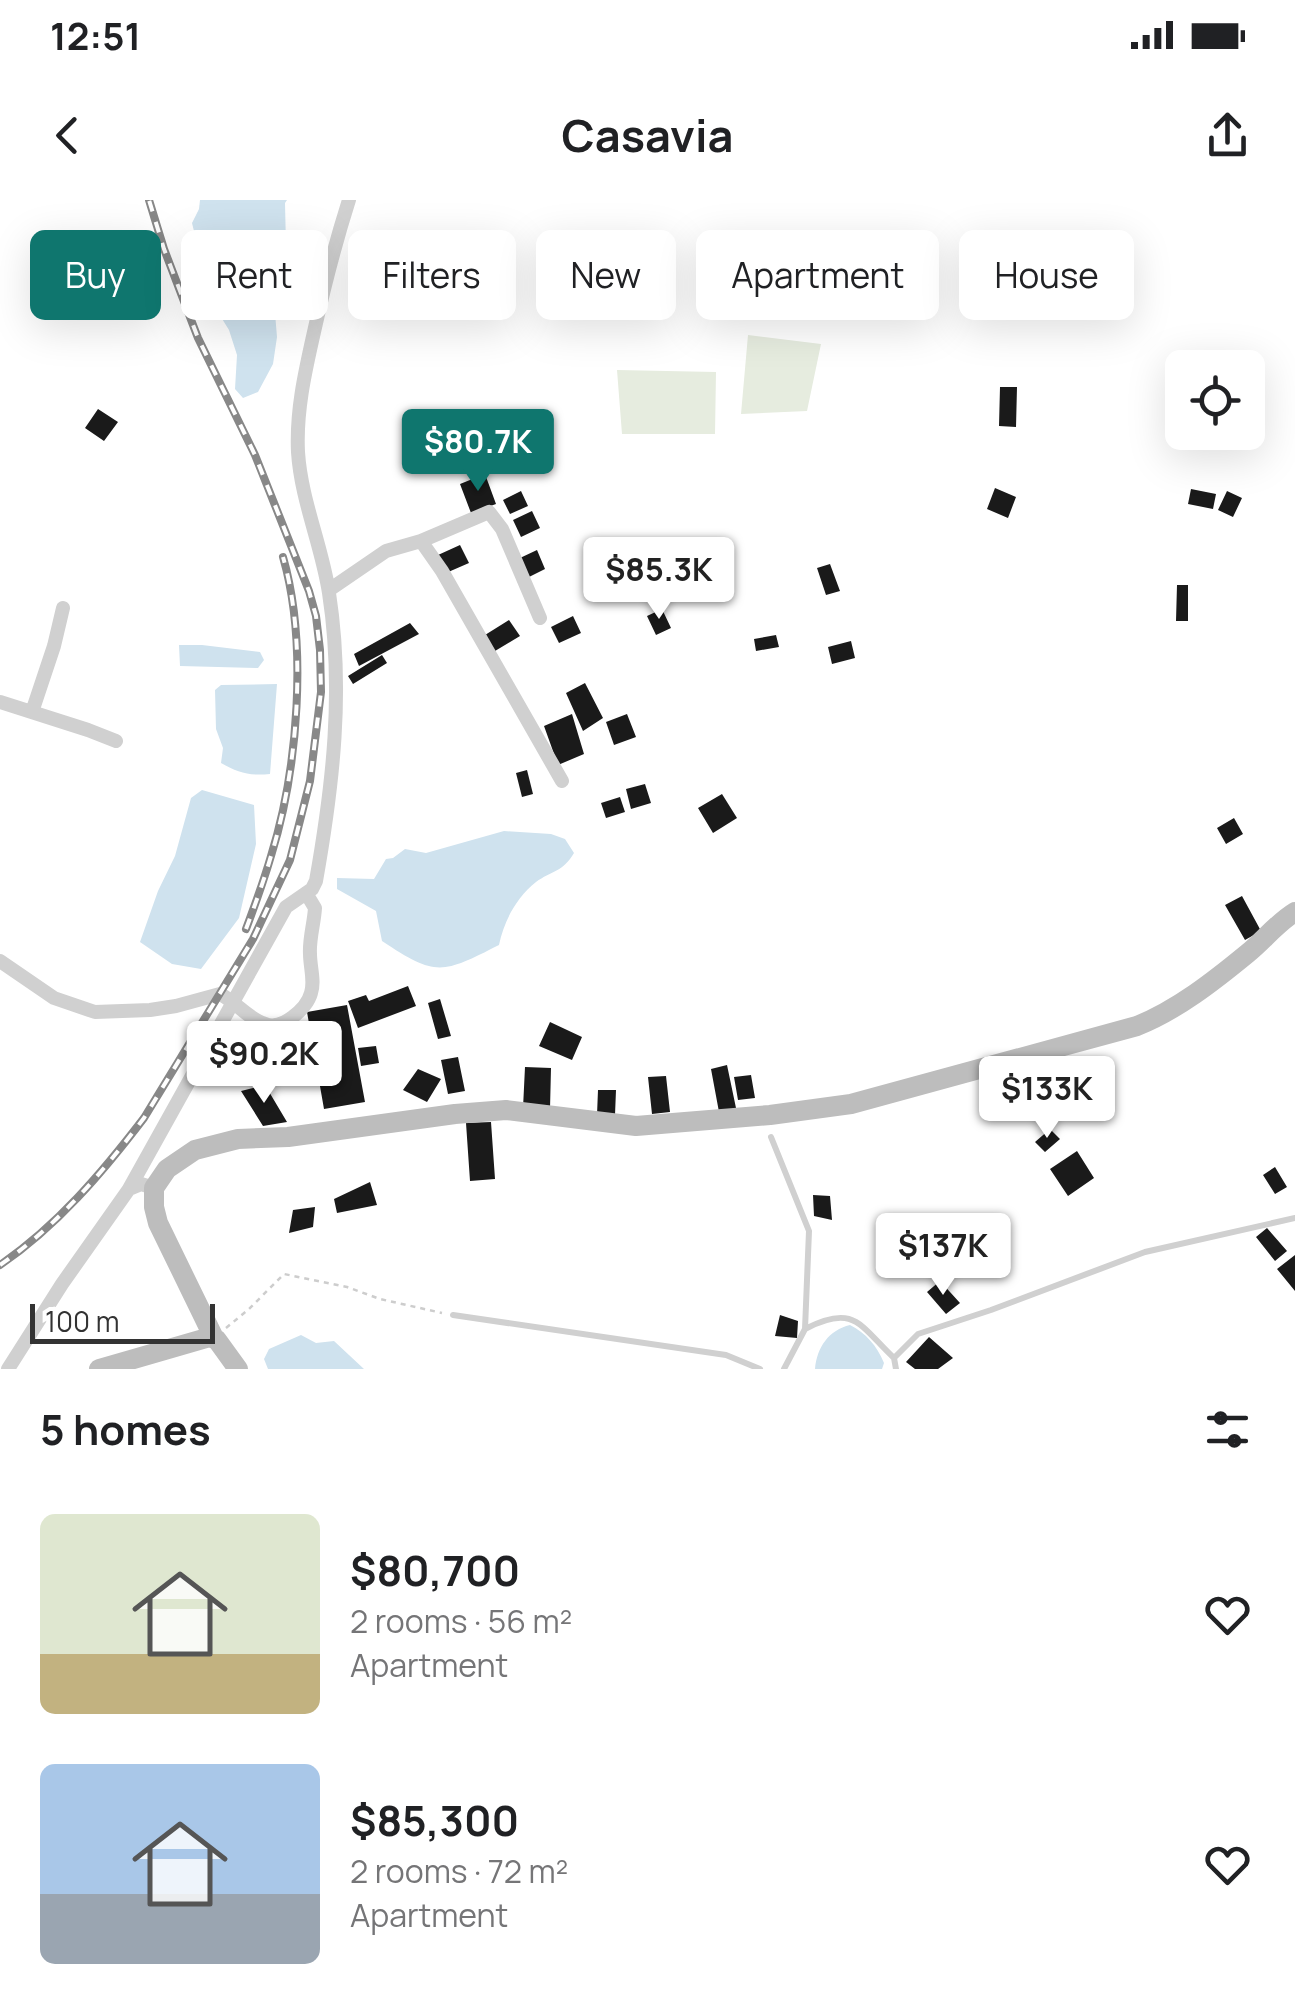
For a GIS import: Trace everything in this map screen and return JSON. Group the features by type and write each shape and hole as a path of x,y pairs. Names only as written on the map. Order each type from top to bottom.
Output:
{"main road":[{"path":"238,1369 214,1338 158,1223 154,1207 154,1188 167,1168 195,1150 238,1139 506,1110 636,1126 852,1104 1160,1017 1250,952 1295,912"},
{"path":"98,1369 214,1338"}],"street":[{"path":"8,1369 112,1203 128,1188 147,1158 286,907 316,881 333,768 338,695 329,590 298,453 299,404 329,264 349,200"},
{"path":"329,590 386,550 489,512 502,528 540,618"},
{"path":"421,540 562,781"},
{"path":"32,712 63,608"},
{"path":"0,702 116,741"},
{"path":"0,961 54,998 95,1012 176,1006 220,994 268,1026 285,1024 309,1000 313,989 310,938 315,908 306,893"},
{"path":"147,1158 146,1166 151,1172 167,1168"},
{"path":"128,1188 141,1184 154,1188"},
{"path":"0,1366 20,1348"}],"lane":[{"path":"771,1136 809,1231 806,1328 784,1369"},
{"path":"894,1358 918,1334 1127,1258 1295,1218"},
{"path":"453,1315 726,1355 760,1369"},
{"path":"806,1328 835,1316 851,1318 894,1358 896,1369"}],"path":[{"path":"214,1338 284,1274 453,1315"}],"shaded area":[{"path":"748,335 821,344 807,411 741,414"},
{"path":"617,370 716,372 715,434 622,434"}],"water":[{"path":"200,200 287,200 286,230 194,230 192,223"},
{"path":"223,320 276,320 273,364 258,392 243,398 235,389 237,355"},
{"path":"179,645 260,652 264,660 258,668 180,666"},
{"path":"277,684 270,774 244,773 221,763 223,748 216,729 215,690 221,685"},
{"path":"202,790 254,805 256,844 239,918 201,969 172,964 140,942 175,856 191,798"},
{"path":"504,831 551,834 565,839 574,853 566,864 522,895 499,945 464,962 428,966 400,953 382,941 376,911 337,889 337,878 374,879 386,859 405,849 426,853"},
{"path":"850,1325 874,1346 884,1363 882,1369 815,1369 825,1341"},
{"path":"301,1335 316,1343 334,1341 364,1369 268,1369 264,1359 269,1349"}],"building":[{"path":"1000,387 1017,387 1016,427 999,426"},
{"path":"98,409 118,422 104,441 85,428"},
{"path":"485,474 496,504 471,513 460,484"},
{"path":"995,488 1016,497 1008,518 987,509"},
{"path":"1191,489 1216,494 1213,509 1188,504"},
{"path":"521,491 528,506 510,514 503,500"},
{"path":"1227,491 1242,498 1233,517 1218,510"},
{"path":"532,511 540,528 521,537 513,520"},
{"path":"460,545 469,563 446,573 438,555"},
{"path":"537,550 545,569 529,577 520,558"},
{"path":"830,564 840,591 826,595 817,568"},
{"path":"1177,585 1188,585 1188,621 1176,621"},
{"path":"662,609 671,628 656,635 647,616"},
{"path":"573,616 581,633 559,643 551,627"},
{"path":"509,620 520,636 495,651 485,635"},
{"path":"410,623 419,634 359,666 354,654"},
{"path":"776,635 779,647 756,651 754,639"},
{"path":"851,641 855,658 832,664 828,647"},
{"path":"382,655 387,663 353,684 348,676"},
{"path":"585,683 603,718 583,731 566,693"},
{"path":"572,714 584,754 558,765 544,726"},
{"path":"627,714 636,737 614,745 606,722"},
{"path":"527,770 533,794 522,797 516,773"},
{"path":"645,784 651,803 631,809 626,789"},
{"path":"722,794 737,818 713,833 698,808"},
{"path":"620,797 625,812 606,818 601,803"},
{"path":"1234,818 1243,834 1226,844 1217,828"},
{"path":"1242,896 1261,931 1245,940 1225,905"},
{"path":"408,986 416,1006 358,1028 348,1001 366,995 369,1001"},
{"path":"440,999 451,1036 438,1039 428,1003"},
{"path":"347,1005 365,1102 324,1109 307,1012"},
{"path":"550,1022 582,1037 572,1060 539,1046"},
{"path":"376,1046 379,1063 361,1066 358,1048"},
{"path":"458,1057 465,1091 448,1094 441,1060"},
{"path":"727,1065 736,1108 719,1112 711,1069"},
{"path":"525,1067 551,1068 550,1109 523,1108"},
{"path":"418,1069 441,1079 427,1102 403,1090"},
{"path":"751,1075 755,1098 738,1100 734,1077"},
{"path":"666,1076 670,1112 652,1114 648,1077"},
{"path":"265,1085 287,1122 263,1126 241,1091"},
{"path":"598,1090 616,1090 615,1115 597,1115"},
{"path":"491,1122 495,1179 470,1181 466,1123"},
{"path":"1050,1129 1060,1139 1045,1152 1035,1142"},
{"path":"1077,1151 1094,1178 1068,1196 1050,1169"},
{"path":"1275,1167 1287,1187 1275,1194 1263,1175"},
{"path":"370,1182 377,1205 337,1213 334,1199"},
{"path":"813,1195 830,1196 832,1220 814,1216"},
{"path":"315,1207 313,1227 289,1233 293,1210"},
{"path":"1267,1228 1287,1251 1275,1261 1256,1237"},
{"path":"1295,1255 1295,1291 1277,1269"},
{"path":"940,1281 960,1303 946,1314 927,1292"},
{"path":"780,1315 798,1321 797,1338 775,1336"},
{"path":"929,1337 953,1358 938,1369 915,1369 906,1362"}],"railway":[{"path":"0,1265 78,1197 144,1118 253,939 290,860 310,781 321,692 316,616 255,455 198,338 149,200"},
{"path":"246,929 280,822 293,746 295,628 283,557"}]}
